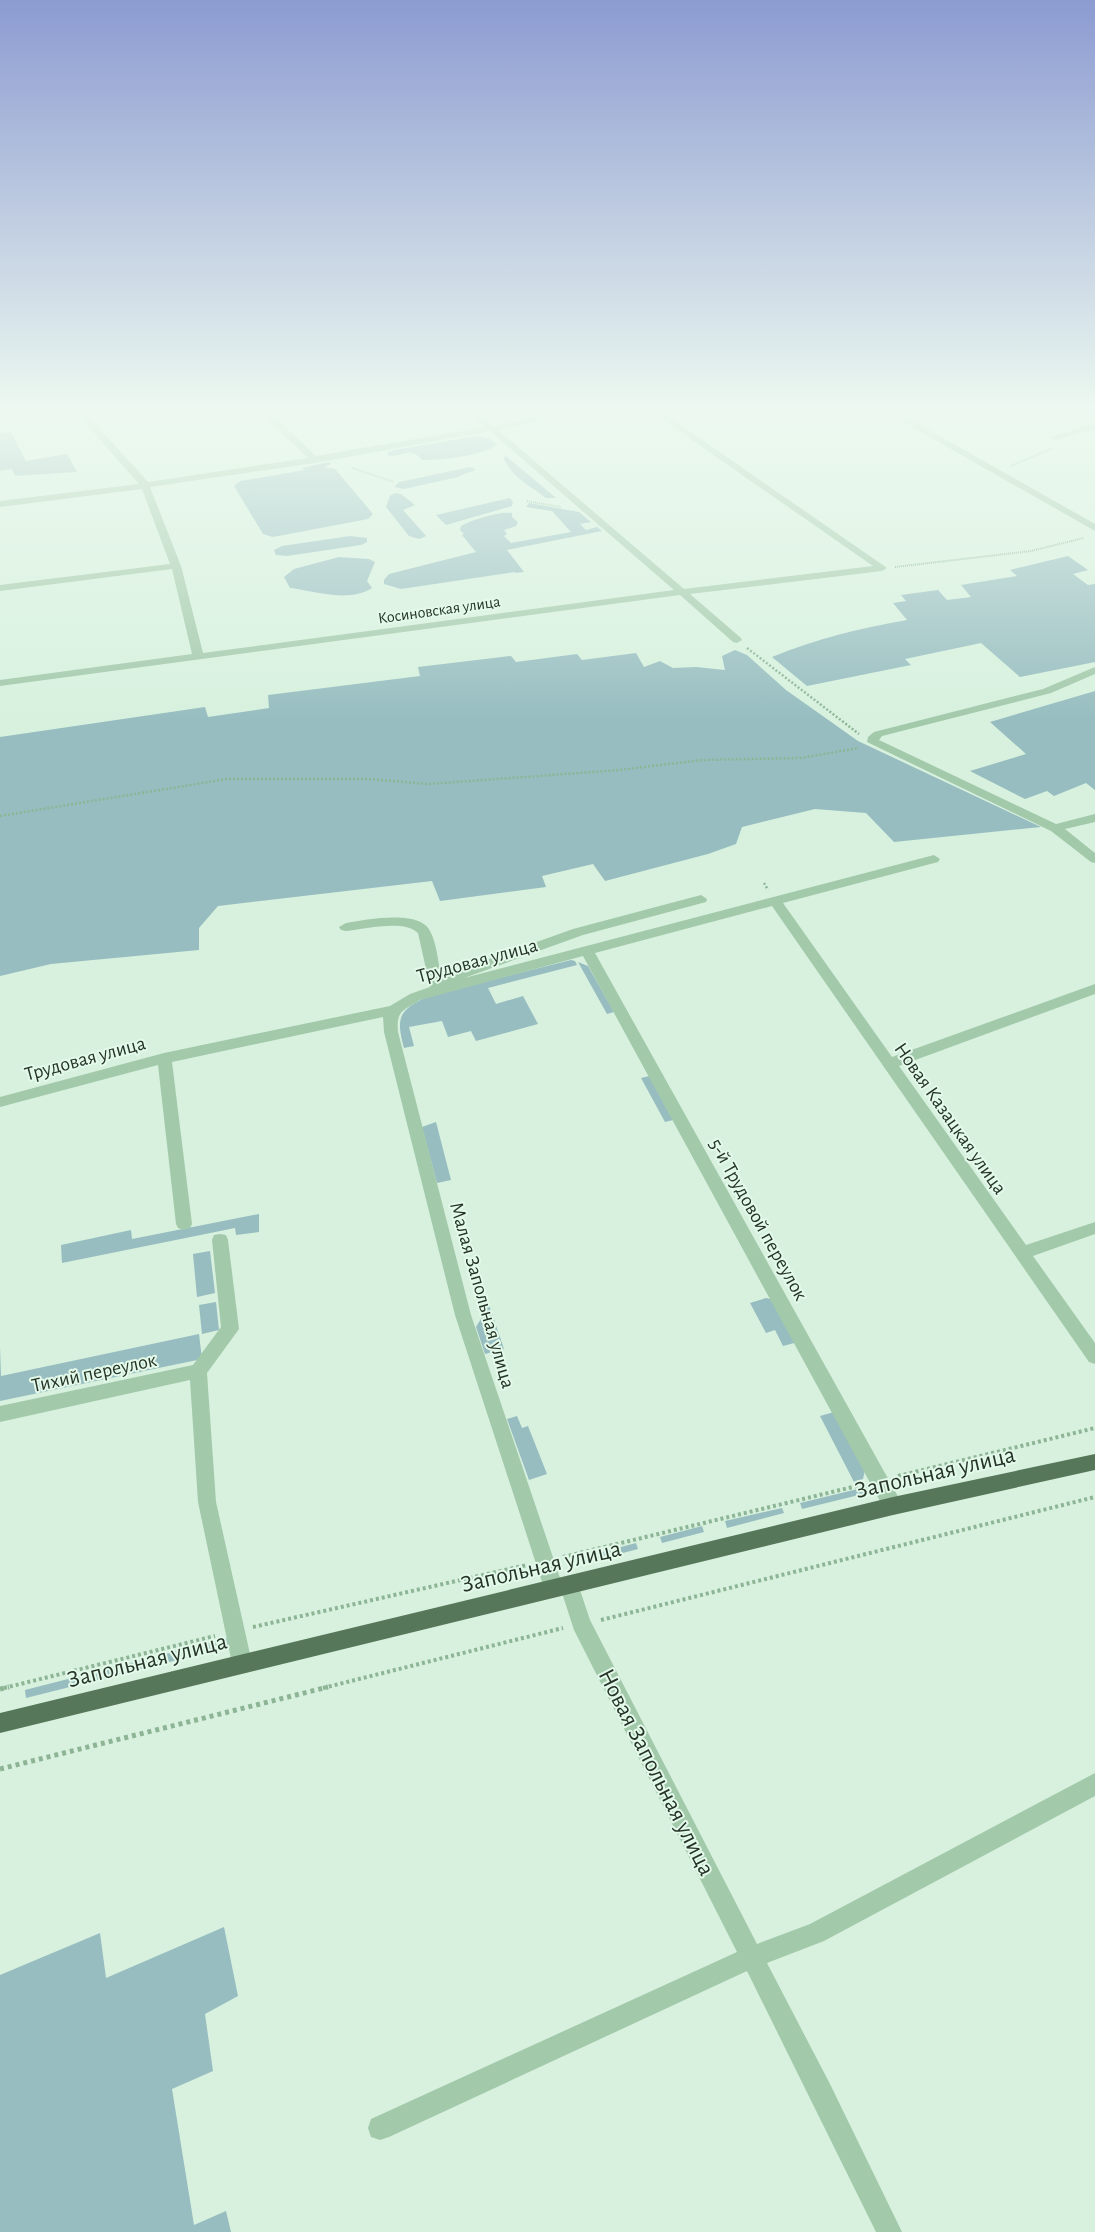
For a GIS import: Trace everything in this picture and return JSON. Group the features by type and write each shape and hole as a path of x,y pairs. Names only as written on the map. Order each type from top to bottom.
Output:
{"main road":[{"name":"Запольная улица","path":"0,1723 242,1662 893,1506 1095,1462"}],"street":[{"path":"155,512 176,566 198,656"},
{"path":"591,512 736,640"},
{"path":"801,512 882,568"},
{"path":"1067,512 1095,528"},
{"path":"0,588 176,566"},
{"name":"Косиновская улица","path":"0,683 681,592 882,568"},
{"path":"1095,670 1047,691 878,734 874,737 876,744 1056,828 1095,859"},
{"path":"1056,828 1095,818"},
{"name":"Трудовая улица","path":"0,1102 164,1058 394,1010 415,996 435,988 588,952 934,859"},
{"path":"346,927 401,922 412,923 421,927 424,932 435,988 448,977 578,932 701,898"},
{"name":"Новая Казацкая улица","path":"775,901 1095,1358"},
{"name":"5-й Трудовой переулок","path":"588,952 893,1506"},
{"path":"889,1064 1095,989"},
{"name":"Малая Запольная улица","path":"394,1010 390,1018 391,1032 463,1315 561,1587"},
{"path":"164,1058 184,1224"},
{"path":"1022,1254 1095,1228"},
{"path":"220,1240 230,1330 198,1371 205,1480 210,1521 238,1631 242,1662"},
{"name":"Тихий переулок","path":"0,1414 198,1371"},
{"name":"Новая Запольная улица","path":"561,1587 752,1957 889,2232"},
{"path":"380,2128 752,1957 816,1933 1095,1784"}],"path":[{"path":"882,568 1031,550 1086,537"},
{"path":"736,640 850,728 876,744"},
{"path":"0,816 227,779 369,778 429,784 619,770 702,760 801,758 876,744"},
{"path":"0,1768 1095,1497"}],"shaded area":[{"path":"250,512 371,512 373,514 368,519 273,537 263,534"},
{"path":"390,512 405,512 426,536 419,539 409,536"},
{"path":"448,512 491,512 446,525 436,515"},
{"path":"553,512 579,512 591,522 580,524 586,530 597,527 602,531 507,550 524,572 401,589 384,584 384,580 389,574 476,552 462,535 464,534 460,530 461,526 486,516 512,513 512,517 518,522 516,526 504,530 507,534 504,536 511,543 571,532"},
{"path":"350,536 367,538 367,542 361,545 287,556 276,555 274,550 282,546"},
{"path":"1068,556 1088,570 1073,574 1088,585 1095,584 1095,662 1020,677 981,643 905,659 911,665 807,686 772,657 838,635 907,620 893,603 906,601 901,595 938,590 947,600 971,597 961,585 1017,576 1010,570"},
{"path":"339,557 369,559 375,562 367,581 372,588 353,595 332,595 290,588 284,577 294,569"},
{"path":"735,650 747,655 786,690 858,741 1041,827 894,842 866,813 815,809 742,827 736,844 708,854 605,881 593,864 542,876 546,887 440,901 432,881 218,906 199,928 199,950 51,964 0,976 0,737 205,707 208,717 269,708 268,695 420,676 418,667 511,656 516,662 577,654 582,660 636,653 644,667 660,661 673,668 696,667 725,670 722,656"},
{"path":"1095,691 1095,790 1086,783 1054,796 1047,791 1025,799 970,771 1026,754 990,722"},
{"path":"571,960 575,961 577,965 488,988 496,1004 523,996 538,1024 476,1041 471,1031 448,1037 442,1021 409,1027 414,1046 404,1048 400,1028 402,1015 420,1000 430,995"},
{"path":"578,962 588,966 614,1012 607,1014"},
{"path":"649,1076 673,1120 665,1122 641,1078"},
{"path":"436,1122 451,1180 437,1183 422,1127"},
{"path":"259,1214 259,1232 236,1235 235,1228 62,1263 61,1245 131,1230 132,1239"},
{"path":"210,1251 215,1293 197,1297 193,1254"},
{"path":"486,1296 504,1349 485,1354 476,1327 482,1317 476,1298"},
{"path":"766,1298 775,1300 798,1342 783,1346 775,1330 766,1333 750,1303"},
{"path":"216,1302 219,1330 202,1334 199,1305"},
{"path":"199,1334 202,1359 0,1401 0,1347 1,1376"},
{"path":"834,1412 865,1470 863,1479 854,1482 820,1416"},
{"path":"517,1416 522,1428 528,1426 547,1474 529,1480 507,1419"},
{"path":"870,1486 867,1493 802,1509 800,1503"},
{"path":"782,1508 784,1513 727,1528 725,1521"},
{"path":"702,1526 704,1532 662,1543 660,1537"},
{"path":"636,1543 638,1549 585,1563 583,1557"},
{"path":"228,1638 229,1647 26,1698 25,1690"},
{"path":"224,1927 238,1996 205,2014 213,2071 172,2089 194,2225 226,2211 231,2232 0,2232 0,1975 100,1933 106,1978"}]}
